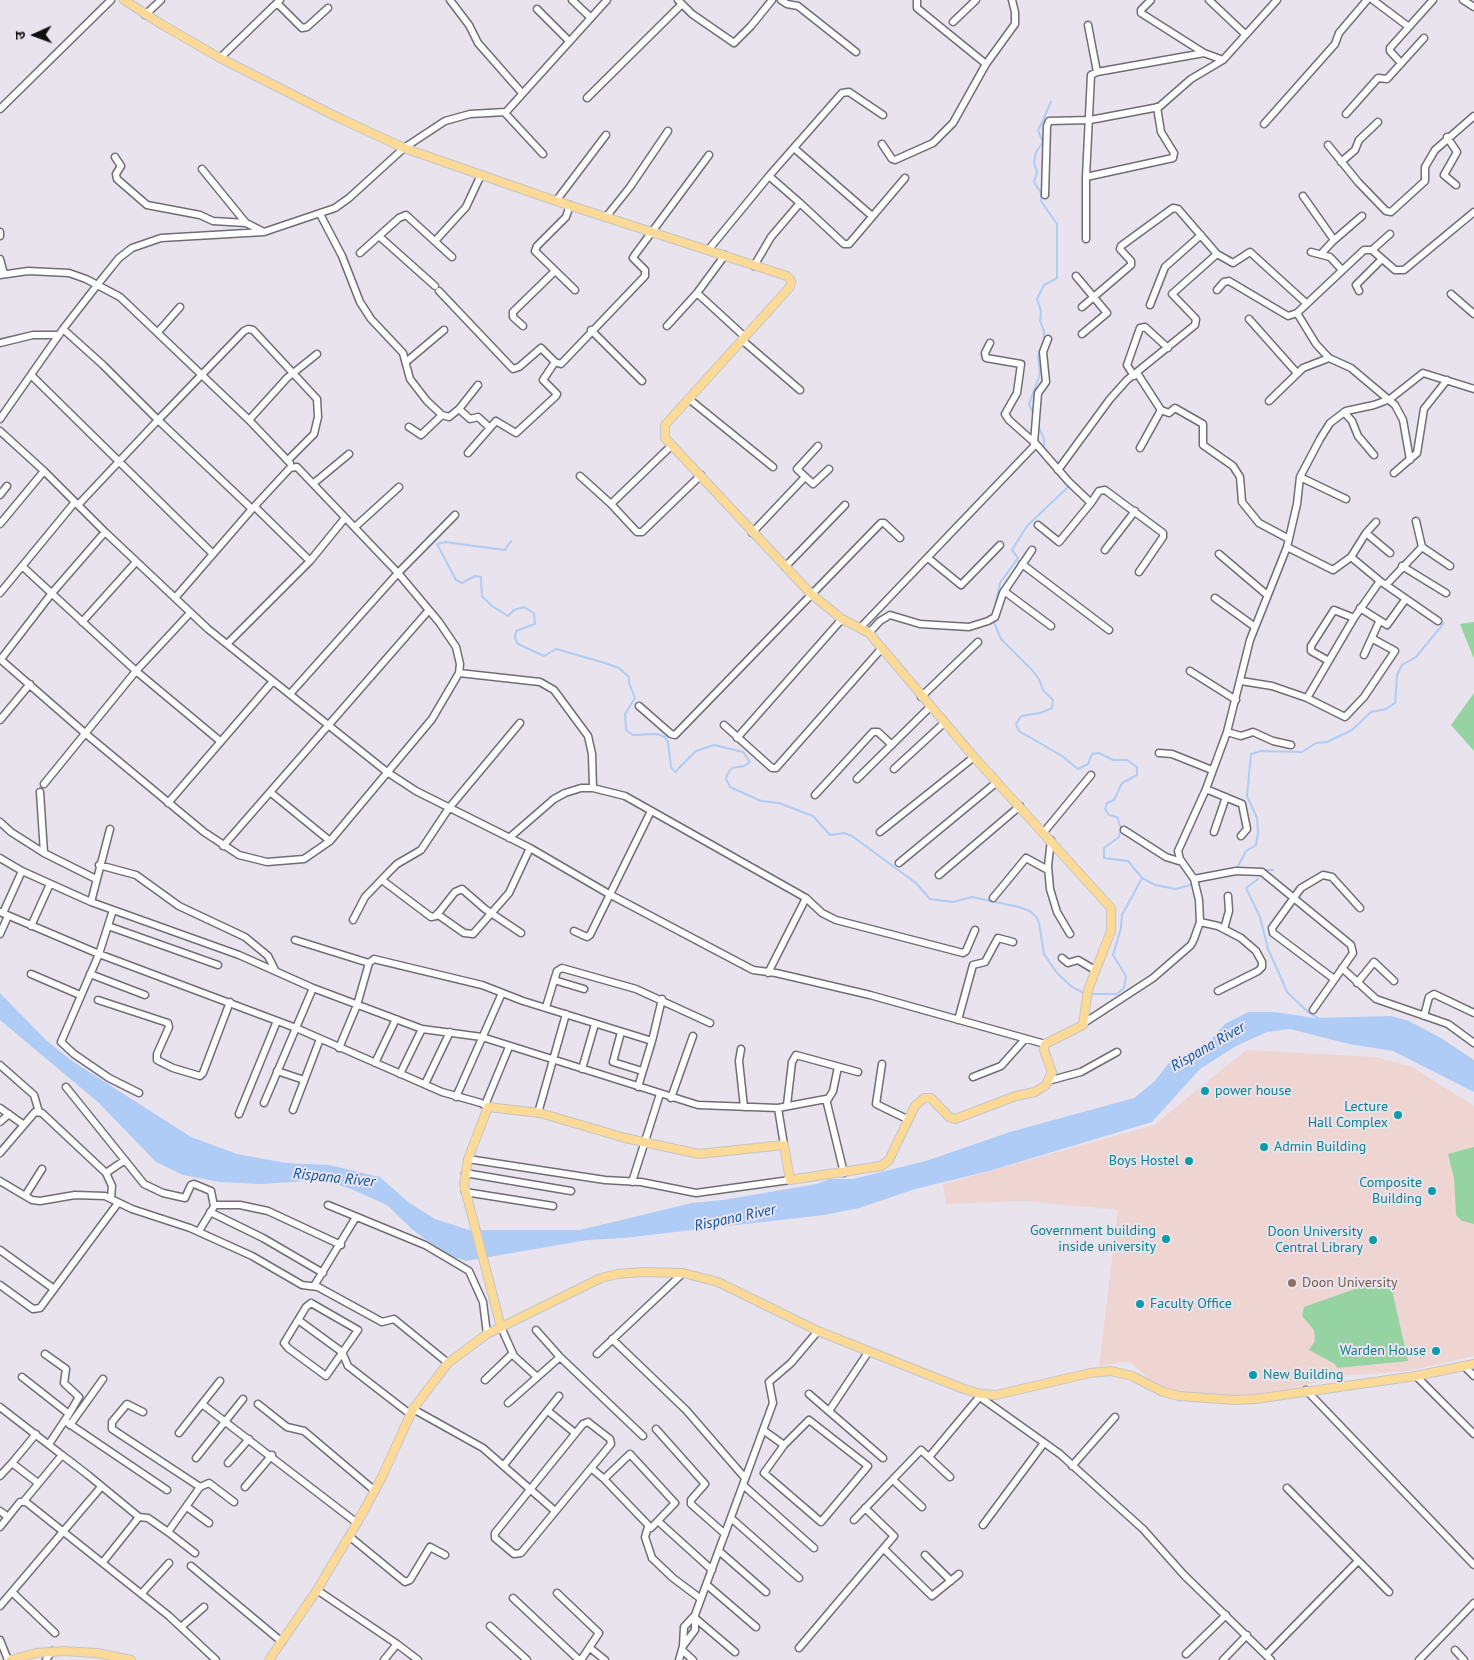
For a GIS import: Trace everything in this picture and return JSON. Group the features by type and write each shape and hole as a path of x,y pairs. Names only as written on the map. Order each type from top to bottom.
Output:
{"main road":[{"path":"124,0 220,58 337,117 404,148 556,201 709,249 787,276 791,283 790,288 665,425 665,438 811,594 842,619 861,627 869,633 921,697 1111,908 1111,931 1088,990 1084,1023 1045,1044 1044,1050 1052,1072 1046,1085 1035,1092 1016,1096 955,1119 949,1117 934,1100 927,1098 915,1106 886,1163 878,1167 790,1180 784,1145 708,1155 644,1143 538,1113 487,1106 468,1158 464,1192 475,1225 501,1327"},
{"path":"269,1660 317,1590 357,1523 375,1491 411,1411 448,1364 487,1334 601,1278 631,1272 683,1273 718,1282 818,1331 981,1396 1003,1394 1090,1373 1111,1370 1132,1376 1163,1392 1179,1396 1235,1400 1416,1376 1474,1364"},
{"path":"10,1660 52,1651 97,1653 131,1660"}],"street":[{"path":"0,109 111,0"},
{"path":"146,15 161,0"},
{"path":"450,0 469,25 478,43 522,93"},
{"path":"572,0 590,17"},
{"path":"0,419 61,332 98,284 127,252 150,241 172,237 264,232 320,214 342,203 404,148 452,118 470,114 505,113 607,0"},
{"path":"587,98 680,2 692,14 734,43 752,26 772,0"},
{"path":"781,0 787,4 798,6 856,52"},
{"path":"917,0 917,8 986,64"},
{"path":"953,22 976,0"},
{"path":"882,144 894,160 937,140 953,123 986,64 1014,24 1015,12 1012,0"},
{"path":"1151,0 1141,12 1204,53 1223,60"},
{"path":"1209,0 1245,34"},
{"path":"1045,195 1047,123 1052,120 1090,120 1157,107 1192,79 1223,60 1276,0"},
{"path":"1264,124 1335,44 1339,33 1367,0"},
{"path":"1373,0 1409,27"},
{"path":"1401,63 1390,49 1433,0"},
{"path":"1464,0 1474,8"},
{"path":"220,58 279,2 302,28 307,27 328,8"},
{"path":"537,9 569,41"},
{"path":"1088,25 1097,72"},
{"path":"1346,114 1378,78 1387,79 1424,38"},
{"path":"1086,239 1086,177 1091,76 1097,72 1204,53"},
{"path":"709,249 844,92 848,92 883,115"},
{"path":"1086,177 1173,158 1174,153 1161,132 1157,107"},
{"path":"505,113 543,154"},
{"path":"1328,145 1386,211 1391,212 1424,182 1426,166 1434,152 1447,137 1471,121 1474,116"},
{"path":"1341,162 1355,150 1359,140 1378,122"},
{"path":"606,217 630,187 668,131"},
{"path":"556,201 606,135"},
{"path":"1447,137 1458,152 1444,175 1456,185"},
{"path":"794,148 872,216"},
{"path":"380,237 437,289 513,369 519,368 541,348 554,362 562,363 644,276 645,270 633,257 709,155"},
{"path":"115,157 121,166 117,173 117,179 147,205 200,215 216,222 246,223"},
{"path":"202,169 246,223 264,232"},
{"path":"436,240 466,207 481,175"},
{"path":"770,176 846,245 849,244 905,178"},
{"path":"1303,196 1334,240"},
{"path":"754,266 771,237 800,203"},
{"path":"570,205 566,217 535,249 536,254 575,290"},
{"path":"1082,307 1131,265 1131,261 1120,249 1121,246 1174,208 1178,209 1217,254 1233,263 1250,252 1306,303"},
{"path":"1372,250 1381,260 1395,270 1404,270 1474,212"},
{"path":"320,214 342,256 350,282 366,313 397,345 406,362 408,375 412,383 431,406 442,415 449,417 459,409 478,385"},
{"path":"360,254 399,218 406,215 452,256"},
{"path":"1321,254 1362,216"},
{"path":"1216,290 1224,282 1229,281 1288,316 1297,313 1364,250 1372,250 1390,234"},
{"path":"1150,305 1162,270 1201,235"},
{"path":"1311,252 1330,257 1342,270"},
{"path":"1058,469 1110,399 1135,374 1168,348 1196,322 1172,293 1217,254"},
{"path":"667,326 697,293 725,255"},
{"path":"0,260 2,274 47,271 69,273 98,284 120,297 202,374 293,466 314,483 398,573 429,610 456,647 460,664 459,673 432,719 330,841 316,853 304,859 279,862 248,858 223,846 168,803 86,734 1,659 52,593 105,532"},
{"path":"1359,291 1356,285 1381,260"},
{"path":"523,326 514,317 513,312 555,271"},
{"path":"1076,276 1107,314 1082,334"},
{"path":"697,293 800,390"},
{"path":"1450,294 1474,314"},
{"path":"158,332 180,307"},
{"path":"1297,313 1316,344 1329,358 1351,368 1390,399 1403,420 1410,460"},
{"path":"1249,319 1297,373"},
{"path":"1168,348 1145,327 1140,328 1127,365 1161,410 1169,413 1175,408 1203,424 1205,428 1203,445 1233,466 1240,477 1240,498 1242,502 1259,523 1289,539"},
{"path":"0,593 76,503 119,463 202,374 248,329 254,330 315,395 318,417 314,434 288,460"},
{"path":"406,362 444,330"},
{"path":"592,330 642,380"},
{"path":"0,343 33,335 61,332 104,365 158,420 310,561"},
{"path":"861,627 1035,444 1038,390 1046,382 1044,352 1048,339"},
{"path":"990,343 985,357 1021,364 1017,393 1005,414 1035,444 1070,484 1091,503"},
{"path":"249,420 294,372 317,354"},
{"path":"1268,401 1303,368 1329,358"},
{"path":"468,453 498,421 516,433 556,396 557,394 543,380 554,362"},
{"path":"1084,1023 1153,978 1191,945 1200,922 1199,900 1194,878 1182,862 1178,852 1206,789 1227,732 1255,627 1266,594 1287,547 1297,504 1300,477 1330,424 1344,412 1390,399 1423,373 1474,389"},
{"path":"31,375 213,554"},
{"path":"1394,473 1410,460 1418,448 1424,407 1447,380"},
{"path":"690,399 773,467"},
{"path":"459,409 470,419 479,418 490,428"},
{"path":"1140,448 1161,410"},
{"path":"1344,412 1352,421 1358,436 1374,455"},
{"path":"409,427 421,435 442,415"},
{"path":"0,431 44,471 190,613 387,772 449,808 530,848 609,894 753,970 870,996 1045,1044"},
{"path":"611,504 671,446"},
{"path":"818,446 797,469 814,484 829,469"},
{"path":"314,483 349,454"},
{"path":"175,598 293,466"},
{"path":"0,524 44,471"},
{"path":"580,476 611,504 637,532 642,532 701,475"},
{"path":"752,533 805,477"},
{"path":"1300,477 1346,499"},
{"path":"0,495 7,486"},
{"path":"355,528 399,487"},
{"path":"1038,525 1060,542 1099,491 1104,489 1164,534 1139,572"},
{"path":"785,567 844,505"},
{"path":"1105,550 1135,511"},
{"path":"290,694 398,573 455,515"},
{"path":"228,643 310,561 345,518"},
{"path":"1416,521 1422,547 1450,566"},
{"path":"639,706 671,734 675,735 881,523 884,522 900,538"},
{"path":"1287,547 1333,570 1351,557 1366,533 1376,522"},
{"path":"1366,533 1390,554"},
{"path":"928,558 961,585 1000,545"},
{"path":"1386,585 1422,547"},
{"path":"869,633 880,621 890,614 920,624 969,627 992,619 1004,591 1032,550"},
{"path":"1218,554 1266,594"},
{"path":"1351,557 1405,600 1438,621"},
{"path":"82,622 136,562"},
{"path":"1022,564 1109,630"},
{"path":"22,566 136,671 220,741"},
{"path":"1402,566 1446,594"},
{"path":"1307,698 1327,660 1360,608 1380,581"},
{"path":"1004,591 1052,626"},
{"path":"1215,598 1255,627"},
{"path":"1360,608 1379,622 1388,625 1405,600"},
{"path":"223,846 429,610"},
{"path":"1327,660 1312,651 1311,646 1334,610 1354,618"},
{"path":"44,784 136,671 190,613"},
{"path":"737,738 842,619"},
{"path":"1364,655 1379,622"},
{"path":"1241,681 1272,686 1307,698 1342,717 1347,716 1364,697 1395,651 1373,638"},
{"path":"921,697 978,642"},
{"path":"724,725 772,768 776,768 882,648"},
{"path":"1190,671 1236,700"},
{"path":"459,673 540,682 554,690 588,736 592,754 593,788"},
{"path":"168,803 273,681"},
{"path":"0,720 30,684"},
{"path":"857,779 930,707"},
{"path":"353,920 363,901 397,864 420,850 449,808 520,722"},
{"path":"894,769 944,722"},
{"path":"815,795 873,732 878,732 892,745"},
{"path":"1227,732 1241,736 1253,732 1273,742 1291,745"},
{"path":"1159,753 1172,754 1212,770"},
{"path":"880,832 974,757"},
{"path":"1044,832 1091,775"},
{"path":"899,863 997,782"},
{"path":"509,838 554,800 575,789 593,788 625,796 806,898 822,913 836,920 963,952 966,952 975,930"},
{"path":"1206,789 1226,796 1243,805 1247,829 1241,836"},
{"path":"40,792 44,853"},
{"path":"270,792 330,841"},
{"path":"1214,832 1226,796"},
{"path":"939,876 1020,806"},
{"path":"574,931 589,936 651,811"},
{"path":"0,822 11,832 44,853 96,880"},
{"path":"91,902 99,865 110,829"},
{"path":"1124,830 1166,857 1182,862"},
{"path":"1051,840 1048,870 1055,909 1070,934"},
{"path":"437,914 467,935 473,934 509,893 530,848"},
{"path":"0,858 22,871 91,902 275,970 313,988 422,1029 482,1037 698,1105 778,1108 824,1099 827,1101"},
{"path":"993,898 1026,858 1048,870"},
{"path":"99,865 136,876 179,906 245,937 268,956 275,970"},
{"path":"0,934 4,914 22,871"},
{"path":"1194,878 1236,871 1262,872 1353,947 1353,953 1313,1010"},
{"path":"1334,979 1273,933 1273,925 1293,897 1309,881 1319,875 1329,874 1360,908"},
{"path":"382,880 428,917 434,917 460,889 491,914 521,933"},
{"path":"31,926 50,884"},
{"path":"1224,929 1229,911 1228,896"},
{"path":"768,973 806,898"},
{"path":"113,910 99,954 61,1039 61,1044 109,1078 139,1094"},
{"path":"4,914 99,954 277,1020 456,1097 487,1106 509,1047"},
{"path":"1200,922 1224,929 1241,938 1256,951 1262,965 1258,971 1218,991"},
{"path":"108,926 218,965"},
{"path":"958,1020 973,965 985,962 998,938 1013,942"},
{"path":"295,940 370,963"},
{"path":"339,1048 357,1005 370,963 374,958 482,986 652,1041"},
{"path":"1062,958 1068,963 1077,959 1095,970"},
{"path":"1357,983 1374,962 1394,981"},
{"path":"546,1008 558,969 568,968 636,988 710,1024"},
{"path":"1342,968 1376,999 1448,1024 1474,1043"},
{"path":"31,974 80,995"},
{"path":"90,974 145,995"},
{"path":"554,980 584,989"},
{"path":"264,1103 313,988"},
{"path":"456,1097 502,993"},
{"path":"1424,1016 1430,997 1434,994 1474,1013"},
{"path":"638,1087 662,999"},
{"path":"98,1000 168,1023 169,1027 157,1054 157,1060 173,1068 200,1076 203,1073 230,1002"},
{"path":"538,1113 566,1014"},
{"path":"375,1063 396,1019"},
{"path":"239,1114 277,1020"},
{"path":"582,1069 595,1024"},
{"path":"400,1074 422,1029"},
{"path":"425,1084 450,1032"},
{"path":"620,1032 613,1062 642,1071"},
{"path":"671,1098 692,1036"},
{"path":"293,1110 320,1039"},
{"path":"974,1077 997,1069 1025,1039"},
{"path":"741,1049 739,1061 744,1107"},
{"path":"1048,1081 1081,1072 1117,1052"},
{"path":"787,1105 794,1056 799,1054 858,1072"},
{"path":"882,1064 876,1104 907,1119"},
{"path":"0,1065 34,1095 39,1112 52,1120 106,1173 112,1186 111,1198"},
{"path":"838,1067 834,1091 827,1101 844,1173"},
{"path":"278,1071 304,1080"},
{"path":"66,1087 140,1179 153,1189 185,1198 191,1185 194,1184 211,1191 212,1209 199,1231"},
{"path":"632,1182 660,1094"},
{"path":"0,1108 24,1125"},
{"path":"778,1108 784,1145"},
{"path":"0,1153 35,1112 39,1112"},
{"path":"0,1122 9,1114"},
{"path":"468,1158 702,1193 790,1180"},
{"path":"106,1173 125,1160"},
{"path":"25,1196 42,1169"},
{"path":"465,1173 570,1191"},
{"path":"0,1181 25,1196 40,1201 75,1194 101,1195 152,1217 199,1231 252,1256 302,1285 314,1286 382,1322 394,1319 448,1364"},
{"path":"464,1192 553,1206"},
{"path":"0,1285 35,1310 40,1308 118,1203"},
{"path":"212,1209 231,1204 262,1209 341,1245"},
{"path":"328,1205 424,1246 469,1271 483,1302 487,1334"},
{"path":"212,1209 323,1272"},
{"path":"314,1286 341,1245 356,1217"},
{"path":"0,1250 54,1289"},
{"path":"597,1354 683,1273"},
{"path":"343,1354 325,1376 286,1346 284,1340 306,1307 314,1303 358,1328 357,1334 343,1354 344,1361 348,1366 411,1411 472,1441 504,1465 555,1511"},
{"path":"301,1322 343,1354"},
{"path":"501,1327 512,1354 536,1376"},
{"path":"536,1330 560,1357 643,1436"},
{"path":"678,1660 683,1648 693,1635 695,1616 773,1403 769,1382 792,1364 818,1331"},
{"path":"612,1339 686,1410 744,1481 814,1548"},
{"path":"829,1411 869,1352"},
{"path":"45,1354 66,1369 64,1383 79,1396 79,1400 69,1414 68,1423"},
{"path":"485,1380 512,1354"},
{"path":"508,1403 536,1376 560,1357"},
{"path":"1464,1366 1474,1376"},
{"path":"1416,1376 1474,1434"},
{"path":"22,1377 69,1414"},
{"path":"49,1444 103,1379"},
{"path":"179,1433 220,1381"},
{"path":"1306,1390 1474,1565"},
{"path":"809,1394 883,1458"},
{"path":"504,1465 559,1396"},
{"path":"929,1457 981,1396 1072,1466 1143,1529 1184,1576 1271,1660"},
{"path":"196,1458 243,1399"},
{"path":"143,1412 127,1404 112,1422 112,1429 200,1487"},
{"path":"202,1404 272,1455 357,1523"},
{"path":"258,1404 289,1428 304,1431 375,1491"},
{"path":"0,1407 139,1517 148,1518 195,1553"},
{"path":"548,1411 575,1433"},
{"path":"1072,1466 1115,1417"},
{"path":"809,1420 868,1466 820,1522 764,1473 784,1445 809,1420"},
{"path":"588,1422 611,1440 610,1446 519,1555 514,1554 495,1538 496,1532 575,1433 583,1424 588,1422"},
{"path":"68,1423 167,1490"},
{"path":"656,1429 705,1484 691,1500 691,1503 725,1534"},
{"path":"763,1430 784,1445"},
{"path":"0,1476 36,1434"},
{"path":"228,1463 249,1439"},
{"path":"982,1525 1044,1444"},
{"path":"854,1520 920,1450 950,1477"},
{"path":"603,1478 628,1454 631,1454 675,1503 659,1522 651,1528 648,1527"},
{"path":"0,1526 24,1501 62,1455"},
{"path":"245,1487 272,1455"},
{"path":"12,1462 38,1483"},
{"path":"591,1468 603,1478 648,1527"},
{"path":"892,1480 922,1507"},
{"path":"168,1532 200,1487 209,1483 234,1502"},
{"path":"0,1606 101,1487"},
{"path":"1287,1488 1389,1592"},
{"path":"24,1501 142,1593 216,1660"},
{"path":"187,1507 209,1523"},
{"path":"799,1648 884,1550 894,1535 866,1508"},
{"path":"0,1511 8,1517"},
{"path":"103,1562 139,1517"},
{"path":"731,1518 799,1578"},
{"path":"659,1522 712,1570"},
{"path":"648,1527 645,1537 652,1558 673,1578 701,1599"},
{"path":"349,1536 405,1582 410,1580 430,1547 445,1555"},
{"path":"884,1550 932,1596 959,1574"},
{"path":"719,1551 766,1592"},
{"path":"925,1556 951,1581"},
{"path":"1266,1654 1358,1561"},
{"path":"142,1593 169,1563"},
{"path":"191,1566 282,1642"},
{"path":"706,1585 756,1627"},
{"path":"317,1590 397,1644 417,1660"},
{"path":"12,1592 55,1633"},
{"path":"513,1598 580,1660 599,1636 597,1630 557,1593"},
{"path":"1419,1660 1474,1603"},
{"path":"181,1627 204,1607"},
{"path":"693,1660 683,1648 684,1627 695,1616"},
{"path":"695,1616 735,1652"},
{"path":"1186,1654 1226,1616"},
{"path":"490,1626 527,1660"},
{"path":"1223,1660 1247,1635"},
{"path":"0,1640 10,1660"},
{"path":"384,1660 397,1644"},
{"path":"590,1648 605,1660"},
{"path":"1455,1650 1464,1660"},
{"path":"46,1660 52,1651"}],"shaded area":[{"name":"Doon University","path":"1246,1050 1376,1057 1412,1067 1474,1106 1474,1356 1407,1371 1341,1376 1288,1389 1239,1396 1179,1392 1154,1383 1131,1363 1123,1362 1099,1366 1118,1210 1025,1201 946,1204 943,1184 1154,1125"}],"green space":[{"path":"1474,622 1474,659 1460,624"},
{"path":"1474,693 1474,751 1451,725"},
{"path":"1474,1147 1474,1224 1462,1221 1456,1215 1454,1178 1448,1154"},
{"path":"1389,1277 1408,1361 1337,1368 1335,1364 1309,1350 1315,1341 1314,1330 1302,1316 1304,1307"}],"water":[{"name":"Rispana River","path":"0,993 46,1040 72,1061 191,1137 237,1154 286,1163 329,1165 380,1177 408,1202 435,1219 469,1230 580,1230 692,1203 723,1200 817,1184 830,1179 853,1179 926,1161 1010,1132 1134,1098 1155,1081 1168,1064 1206,1045 1225,1024 1248,1012 1275,1012 1314,1018 1391,1016 1409,1021 1441,1038 1474,1060 1474,1092 1393,1051 1349,1044 1290,1029 1267,1032 1236,1046 1200,1069 1152,1122 989,1171 915,1189 859,1208 824,1215 623,1238 587,1240 466,1261 445,1254 413,1230 387,1205 351,1189 324,1180 261,1184 220,1182 183,1175 156,1162 99,1103 0,1020"}],"waterway":[{"path":"1034,416 1029,404 1040,374 1038,356 1044,340 1044,331 1040,321 1041,311 1037,299 1044,285 1057,278 1057,224 1041,201 1041,193 1034,182 1037,173 1034,162 1036,152 1043,142 1038,131 1051,102"},
{"path":"1037,423 1044,439 1044,449"},
{"path":"993,616 1000,583 1018,558 1012,550 1027,526 1069,486"},
{"path":"511,541 505,550 445,542 437,544 456,580 462,583 475,576 481,577 482,596 492,606 508,616 514,610 524,607 534,613 535,624 516,631 515,638 518,644 544,656 556,649 605,663 619,668 629,677 629,683 635,698 625,714 626,730 633,735 657,734 665,737 668,742 671,767 675,772 696,751 714,745 743,752 750,762 744,766 732,768 726,779 730,787 761,801 779,803 813,816 830,835 844,833 852,836 916,883 930,899 953,902 972,897 1030,911 1039,923 1044,954 1057,973 1072,987 1084,993"},
{"path":"993,620 1001,639 1032,670 1039,679 1043,690 1053,700 1052,708 1040,713 1021,716 1016,724 1019,731 1062,756 1078,769 1088,764 1092,754 1099,753 1113,760 1127,760 1137,767 1137,775 1122,783 1114,800 1107,803 1105,809 1109,815 1117,817 1121,828 1119,837 1104,848 1104,858 1128,861 1142,878 1155,885 1176,889 1190,885"},
{"path":"1236,870 1246,851 1256,845 1258,833 1257,818 1247,796 1251,754 1261,751 1302,752 1316,743 1327,742 1352,730 1371,712 1386,709 1395,703 1397,675 1402,665 1416,657 1444,623"},
{"path":"1264,870 1273,870"},
{"path":"1093,994 1117,994 1124,988 1126,976 1113,955 1121,928 1122,915 1142,878"},
{"path":"1258,879 1246,888 1260,917 1268,949 1287,992 1308,1012 1320,1019"}],"place":[{"name":"power house","path":"1205,1091"},
{"name":"Lecture Hall Complex","path":"1398,1115"},
{"name":"Admin Building","path":"1264,1147"},
{"name":"Boys Hostel","path":"1189,1161"},
{"name":"Composite Building","path":"1432,1191"},
{"name":"Government building inside university","path":"1166,1239"},
{"name":"Doon University Central Library","path":"1373,1240"},
{"name":"Doon University","path":"1292,1283"},
{"name":"Faculty Office","path":"1140,1304"},
{"name":"Warden House","path":"1436,1351"},
{"name":"New Building","path":"1253,1375"}]}
